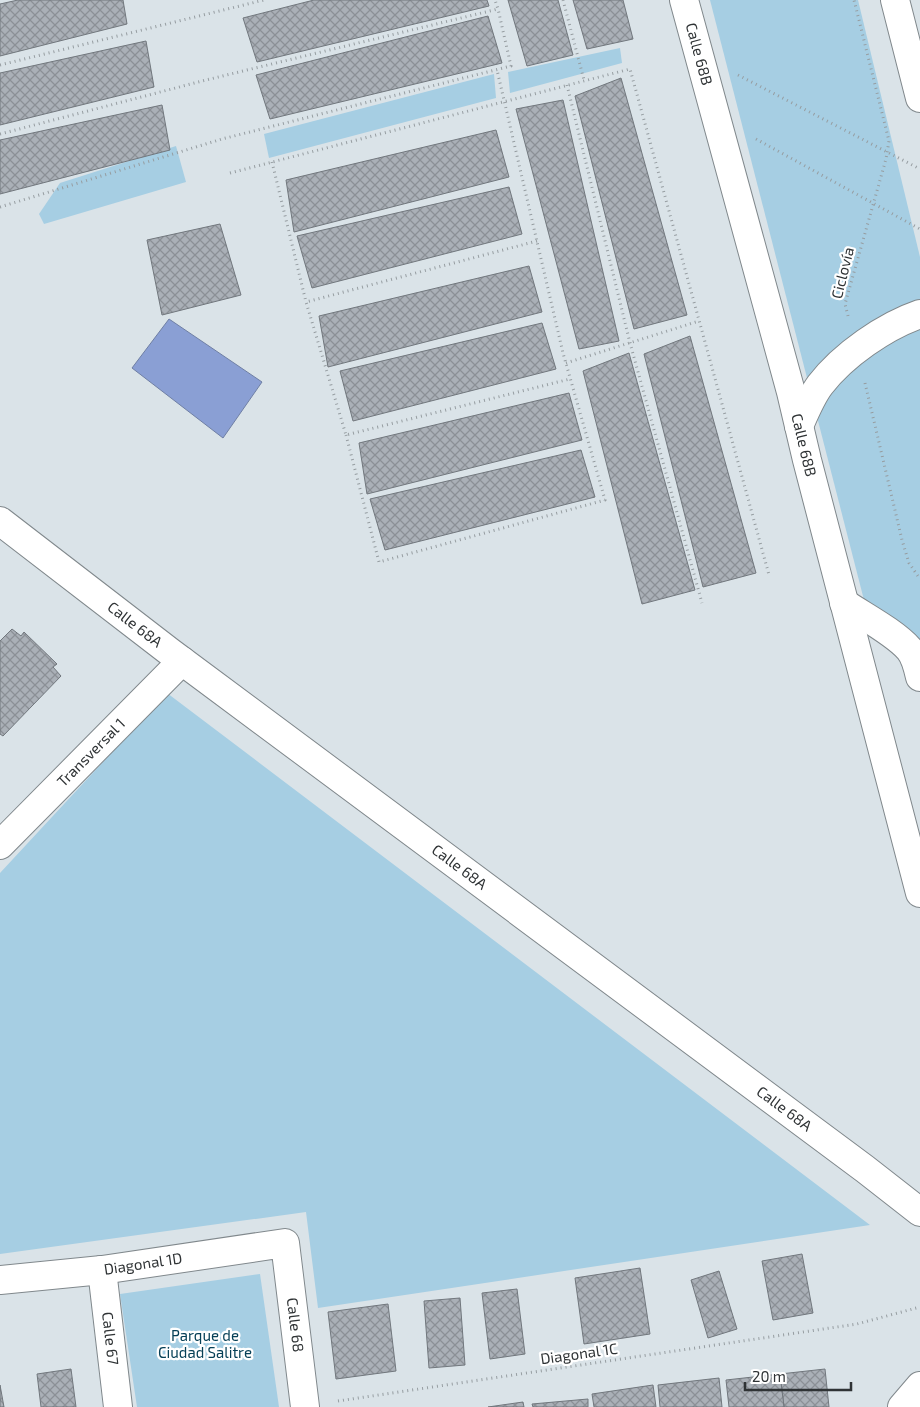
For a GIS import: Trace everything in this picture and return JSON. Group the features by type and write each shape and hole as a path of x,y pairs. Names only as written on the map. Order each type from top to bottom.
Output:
{"street":[{"name":"Calle 68B","path":"684,0 792,392 844,604 920,893"},
{"path":"895,0 920,98"},
{"path":"799,426 812,397 821,384 857,350 885,331 920,314"},
{"name":"Calle 68A","path":"0,521 182,661 857,1163 920,1212"},
{"path":"844,604 898,639 910,650 917,664 920,678"},
{"name":"Transversal 1","path":"0,844 182,661"},
{"name":"Diagonal 1D","path":"0,1280 102,1270 285,1243"},
{"name":"Calle 68","path":"285,1243 305,1406"},
{"name":"Calle 67","path":"102,1270 118,1407"},
{"path":"902,1407 920,1386"}],"path":[{"path":"0,65 264,0"},
{"path":"0,207 222,139 511,66 495,0"},
{"path":"563,0 584,80"},
{"name":"Ciclovía","path":"854,0 889,141 888,152 874,204 845,304 902,540 909,563 920,579"},
{"path":"0,134 215,78 498,9"},
{"path":"699,55 920,169"},
{"path":"230,173 630,69 769,575"},
{"path":"272,162 306,302 346,435 379,562 605,500 570,379 497,70"},
{"path":"566,85 630,343 702,603"},
{"path":"716,117 920,230"},
{"path":"306,302 537,241"},
{"path":"566,363 699,321"},
{"path":"346,435 570,379"},
{"name":"Diagonal 1C","path":"305,1406 857,1324 920,1307"}],"green space":[{"path":"710,0 858,0 920,257 920,644 864,600"},
{"path":"620,48 622,63 510,93 508,72"},
{"path":"494,74 496,98 269,158 264,134"},
{"path":"176,146 186,182 44,224 39,214 60,183"},
{"path":"167,693 870,1225 318,1308 306,1212 0,1254 0,873"},
{"name":"Parque de Ciudad Salitre","path":"260,1274 279,1407 137,1407 120,1294"}],"water":[{"path":"169,319 262,382 223,438 132,368"}],"building":[{"path":"18,0 123,0 127,24 0,56 0,4"},
{"path":"314,0 487,0 489,6 257,62 243,18"},
{"path":"508,0 558,0 573,55 527,66"},
{"path":"573,0 623,0 633,39 587,49"},
{"path":"488,16 502,63 270,119 256,75"},
{"path":"146,41 154,87 0,125 0,73"},
{"path":"621,78 687,315 634,329 575,96"},
{"path":"563,100 619,341 579,349 516,109"},
{"path":"162,105 170,150 0,194 0,140"},
{"path":"496,130 509,177 294,232 286,180"},
{"path":"509,187 522,234 312,288 297,236"},
{"path":"220,224 241,295 162,315 147,240"},
{"path":"529,266 542,312 328,367 319,316"},
{"path":"542,323 556,369 353,421 340,371"},
{"path":"690,336 756,573 703,587 644,354"},
{"path":"629,353 695,590 642,604 583,371"},
{"path":"569,393 582,440 367,494 359,443"},
{"path":"581,450 595,497 385,550 370,499"},
{"path":"12,629 21,636 24,632 57,664 53,667 61,676 3,736 0,734 0,641"},
{"path":"802,1254 813,1313 773,1320 762,1261"},
{"path":"640,1268 650,1334 584,1344 575,1278"},
{"path":"719,1271 737,1329 708,1338 691,1280"},
{"path":"517,1289 525,1354 490,1359 482,1293"},
{"path":"460,1298 465,1365 429,1368 424,1301"},
{"path":"388,1304 396,1371 336,1379 328,1312"},
{"path":"71,1369 76,1407 41,1407 37,1374"},
{"path":"825,1369 829,1407 784,1407 780,1374"},
{"path":"780,1374 784,1407 729,1407 726,1380"},
{"path":"719,1378 722,1407 660,1407 658,1385"},
{"path":"0,1385 4,1407 0,1407"},
{"path":"653,1385 656,1407 594,1407 592,1394"},
{"path":"588,1399 588,1407 533,1407 532,1404"},
{"path":"523,1402 524,1407 488,1407"}]}
